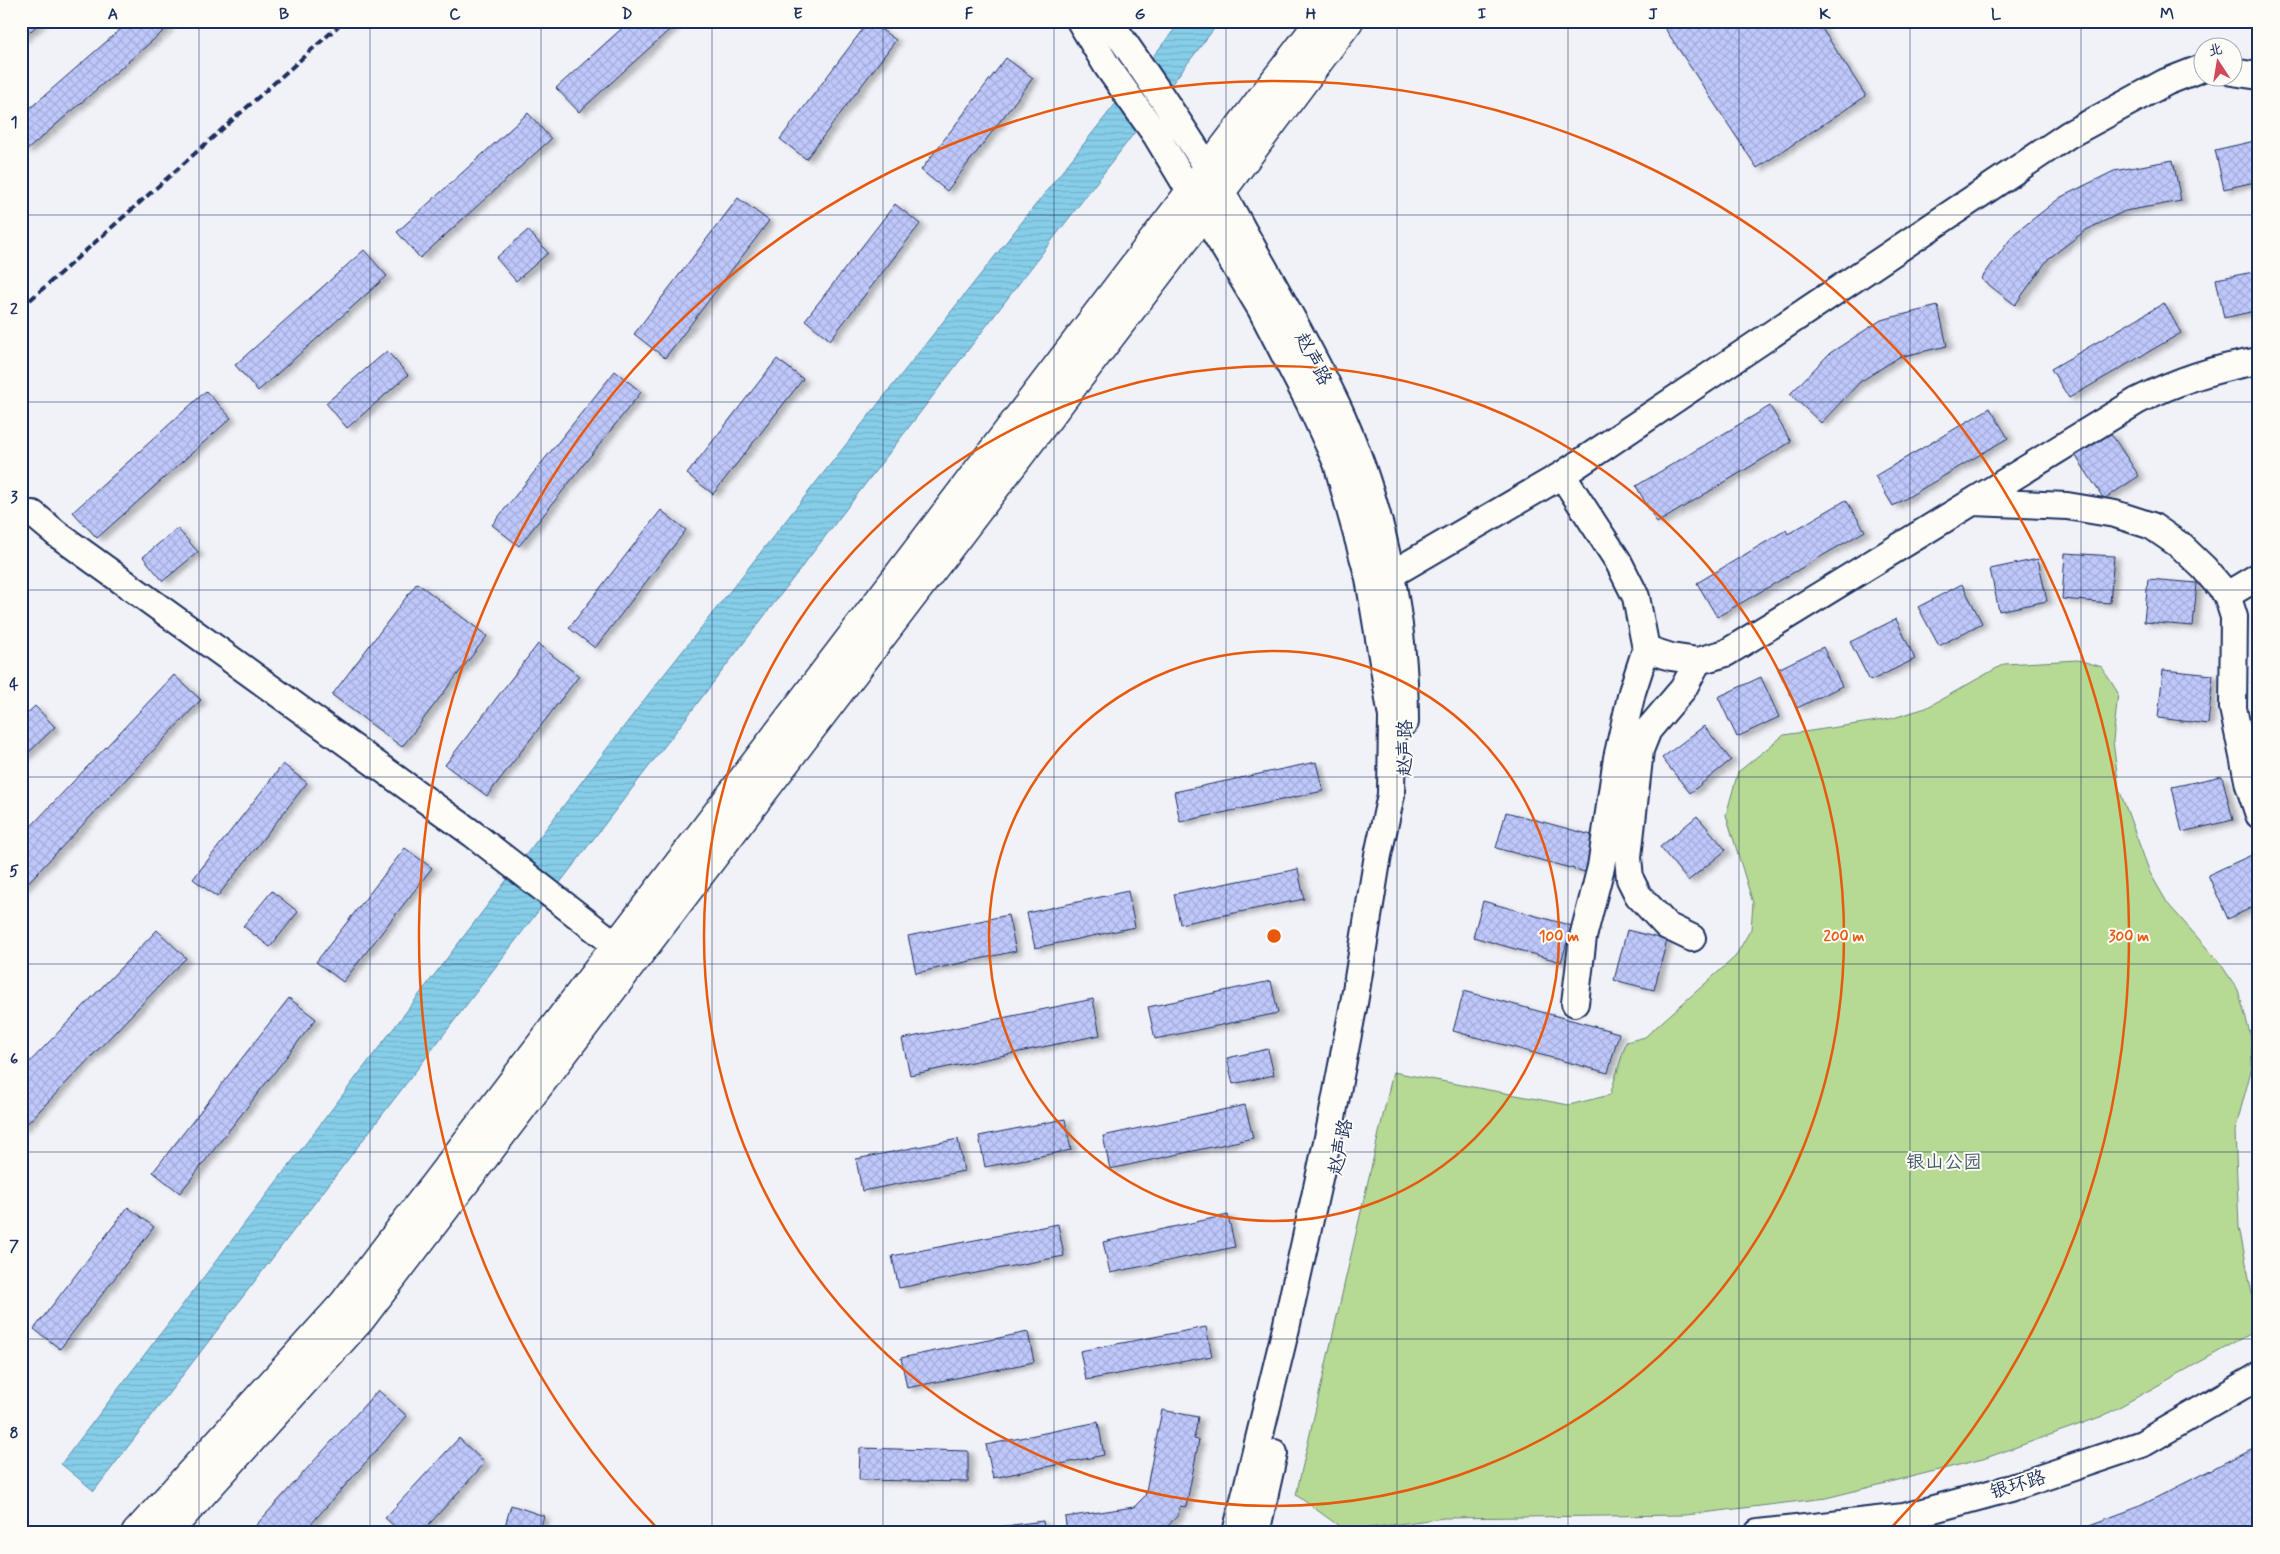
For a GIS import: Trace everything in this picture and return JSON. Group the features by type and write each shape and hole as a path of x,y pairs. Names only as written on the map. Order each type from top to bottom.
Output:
{"main road":[{"path":"167,1533 361,1319 1215,181 1320,21"},
{"path":"1215,181 1349,21"},
{"path":"136,1533 343,1304 618,946 1198,204"}],"street":[{"path":"1080,21 1108,66 1156,135 1261,309 1309,402 1337,463 1368,578 1392,717 1391,795 1378,855 1354,1003 1329,1133 1286,1328 1236,1533"},
{"name":"赵声路","path":"1109,21 1215,181 1342,416 1366,479 1381,528 1392,574 1405,676 1405,805 1368,1012 1320,1251 1256,1533"},
{"path":"1392,574 1562,475 2068,135 2166,82 2192,72"},
{"path":"2242,73 2259,76"},
{"path":"1646,649 1670,657 1698,661 1726,653 2137,401 2170,384 2207,371 2259,361"},
{"path":"1562,475 1618,561 1636,597 1646,649 1632,692 1617,758 1601,867 1583,937 1575,1003"},
{"path":"1973,502 2067,506 2115,514 2152,526 2181,546 2227,595 2234,618 2233,708 2249,785 2259,815"},
{"path":"33,514 57,534 507,860 618,946"},
{"path":"2227,595 2259,576"},
{"path":"1692,938 1667,926 1638,895 1630,879 1628,857 1640,750 1648,730 1683,689 1698,661"},
{"name":"银环路","path":"1758,1533 1904,1517 2011,1488 2142,1444 2250,1383 2259,1376"}],"green space":[{"name":"银山公园","path":"2078,660 2102,667 2118,693 2113,741 2119,789 2150,873 2168,904 2220,963 2238,990 2251,1037 2252,1067 2235,1131 2239,1227 2259,1329 2103,1416 1983,1459 1826,1498 1686,1515 1444,1518 1346,1531 1296,1495 1393,1072 1569,1105 1610,1095 1626,1042 1645,1037 1735,957 1751,929 1753,903 1726,815 1738,772 1784,735 1890,719 1926,708 2004,664"}],"water":[{"path":"1181,21 1220,21 94,1491 61,1464 651,691"}],"building":[{"path":"21,21 42,21 21,40"},
{"path":"130,21 163,21 168,27 27,150 21,144 21,116"},
{"path":"630,21 679,21 579,112 556,88"},
{"path":"869,21 896,40 806,159 780,139"},
{"path":"1660,21 1817,21 1866,96 1757,168"},
{"path":"1006,58 1033,78 947,191 921,170"},
{"path":"528,113 551,139 420,258 397,232"},
{"path":"2259,140 2259,181 2224,189 2215,150"},
{"path":"2173,160 2181,201 2125,211 2086,230 2048,259 2015,305 1981,279 2014,234 2061,197 2114,171"},
{"path":"738,198 769,221 665,358 634,334"},
{"path":"895,204 920,224 830,340 805,320"},
{"path":"528,230 548,253 516,281 496,258"},
{"path":"364,250 387,276 258,391 235,365"},
{"path":"2259,271 2259,310 2224,318 2216,279"},
{"path":"2164,303 2181,333 2069,398 2051,369"},
{"path":"1938,306 1947,346 1899,357 1860,382 1821,423 1790,394 1830,353 1881,320"},
{"path":"387,351 408,375 347,428 326,403"},
{"path":"777,359 803,379 713,494 687,474"},
{"path":"615,371 641,392 519,546 492,525"},
{"path":"206,391 231,418 97,538 73,512"},
{"path":"1770,406 1791,442 1657,523 1636,486"},
{"path":"1990,408 2008,438 1893,506 1875,476"},
{"path":"2110,432 2139,476 2104,499 2075,455"},
{"path":"1846,500 1865,531 1717,617 1697,583 1786,530 1788,534"},
{"path":"661,510 686,530 595,648 569,628"},
{"path":"177,528 198,552 163,581 143,557"},
{"path":"2065,553 2114,556 2110,603 2062,599"},
{"path":"2038,559 2047,601 1999,611 1990,569"},
{"path":"2148,579 2197,583 2193,626 2144,622"},
{"path":"417,583 487,636 402,747 332,695"},
{"path":"1962,584 1982,623 1939,646 1918,607"},
{"path":"1896,619 1915,659 1870,681 1850,642"},
{"path":"538,644 579,676 487,796 445,765"},
{"path":"1823,647 1842,686 1797,708 1778,669"},
{"path":"2163,670 2213,675 2208,724 2158,718"},
{"path":"174,675 201,700 21,890 21,837"},
{"path":"1761,677 1779,717 1737,737 1718,697"},
{"path":"35,706 55,727 22,759 21,719"},
{"path":"1704,726 1731,760 1690,793 1662,758"},
{"path":"1316,762 1323,791 1180,822 1174,792"},
{"path":"283,764 307,783 217,897 193,879"},
{"path":"2222,776 2233,820 2182,832 2172,787"},
{"path":"1506,812 1595,836 1585,872 1496,848"},
{"path":"1697,816 1726,850 1688,881 1660,847"},
{"path":"405,848 432,868 343,982 316,962"},
{"path":"2258,852 2259,904 2228,919 2208,875"},
{"path":"1298,869 1304,899 1180,924 1174,894"},
{"path":"272,891 298,912 270,947 243,926"},
{"path":"1128,891 1135,927 1035,948 1027,913"},
{"path":"1483,901 1572,926 1561,962 1473,937"},
{"path":"1008,915 1016,951 916,973 908,936"},
{"path":"157,930 186,958 21,1130 21,1071"},
{"path":"1627,930 1667,940 1654,990 1614,980"},
{"path":"1271,981 1278,1013 1155,1039 1148,1007"},
{"path":"1464,991 1619,1033 1608,1073 1453,1031"},
{"path":"289,998 316,1019 180,1193 153,1172"},
{"path":"1093,999 1100,1035 910,1075 902,1039"},
{"path":"1268,1049 1274,1075 1233,1084 1227,1058"},
{"path":"1245,1105 1253,1138 1110,1169 1103,1136"},
{"path":"1065,1119 1071,1150 985,1167 979,1136"},
{"path":"958,1139 964,1171 862,1191 856,1159"},
{"path":"128,1207 154,1227 60,1349 34,1329"},
{"path":"1228,1215 1235,1247 1110,1273 1103,1242"},
{"path":"1058,1224 1064,1256 899,1288 892,1256"},
{"path":"1206,1327 1212,1356 1086,1380 1080,1351"},
{"path":"1028,1332 1034,1362 907,1388 901,1358"},
{"path":"378,1390 407,1416 303,1533 249,1533"},
{"path":"1162,1410 1198,1417 1194,1439 1199,1440 1186,1507 1180,1506 1178,1515 1161,1533 1067,1533 1065,1517 1134,1507 1145,1496"},
{"path":"1098,1422 1104,1455 993,1478 986,1445"},
{"path":"459,1438 485,1463 421,1533 402,1533 385,1518"},
{"path":"2259,1445 2259,1533 2068,1533 2138,1507"},
{"path":"860,1448 968,1451 968,1482 859,1480"},
{"path":"511,1505 544,1516 539,1533 503,1533"},
{"path":"1043,1521 1045,1533 968,1533 968,1531"},
{"path":"833,1531 946,1531 946,1533 833,1533"}],"railway":[{"path":"21,308 344,21"}]}
